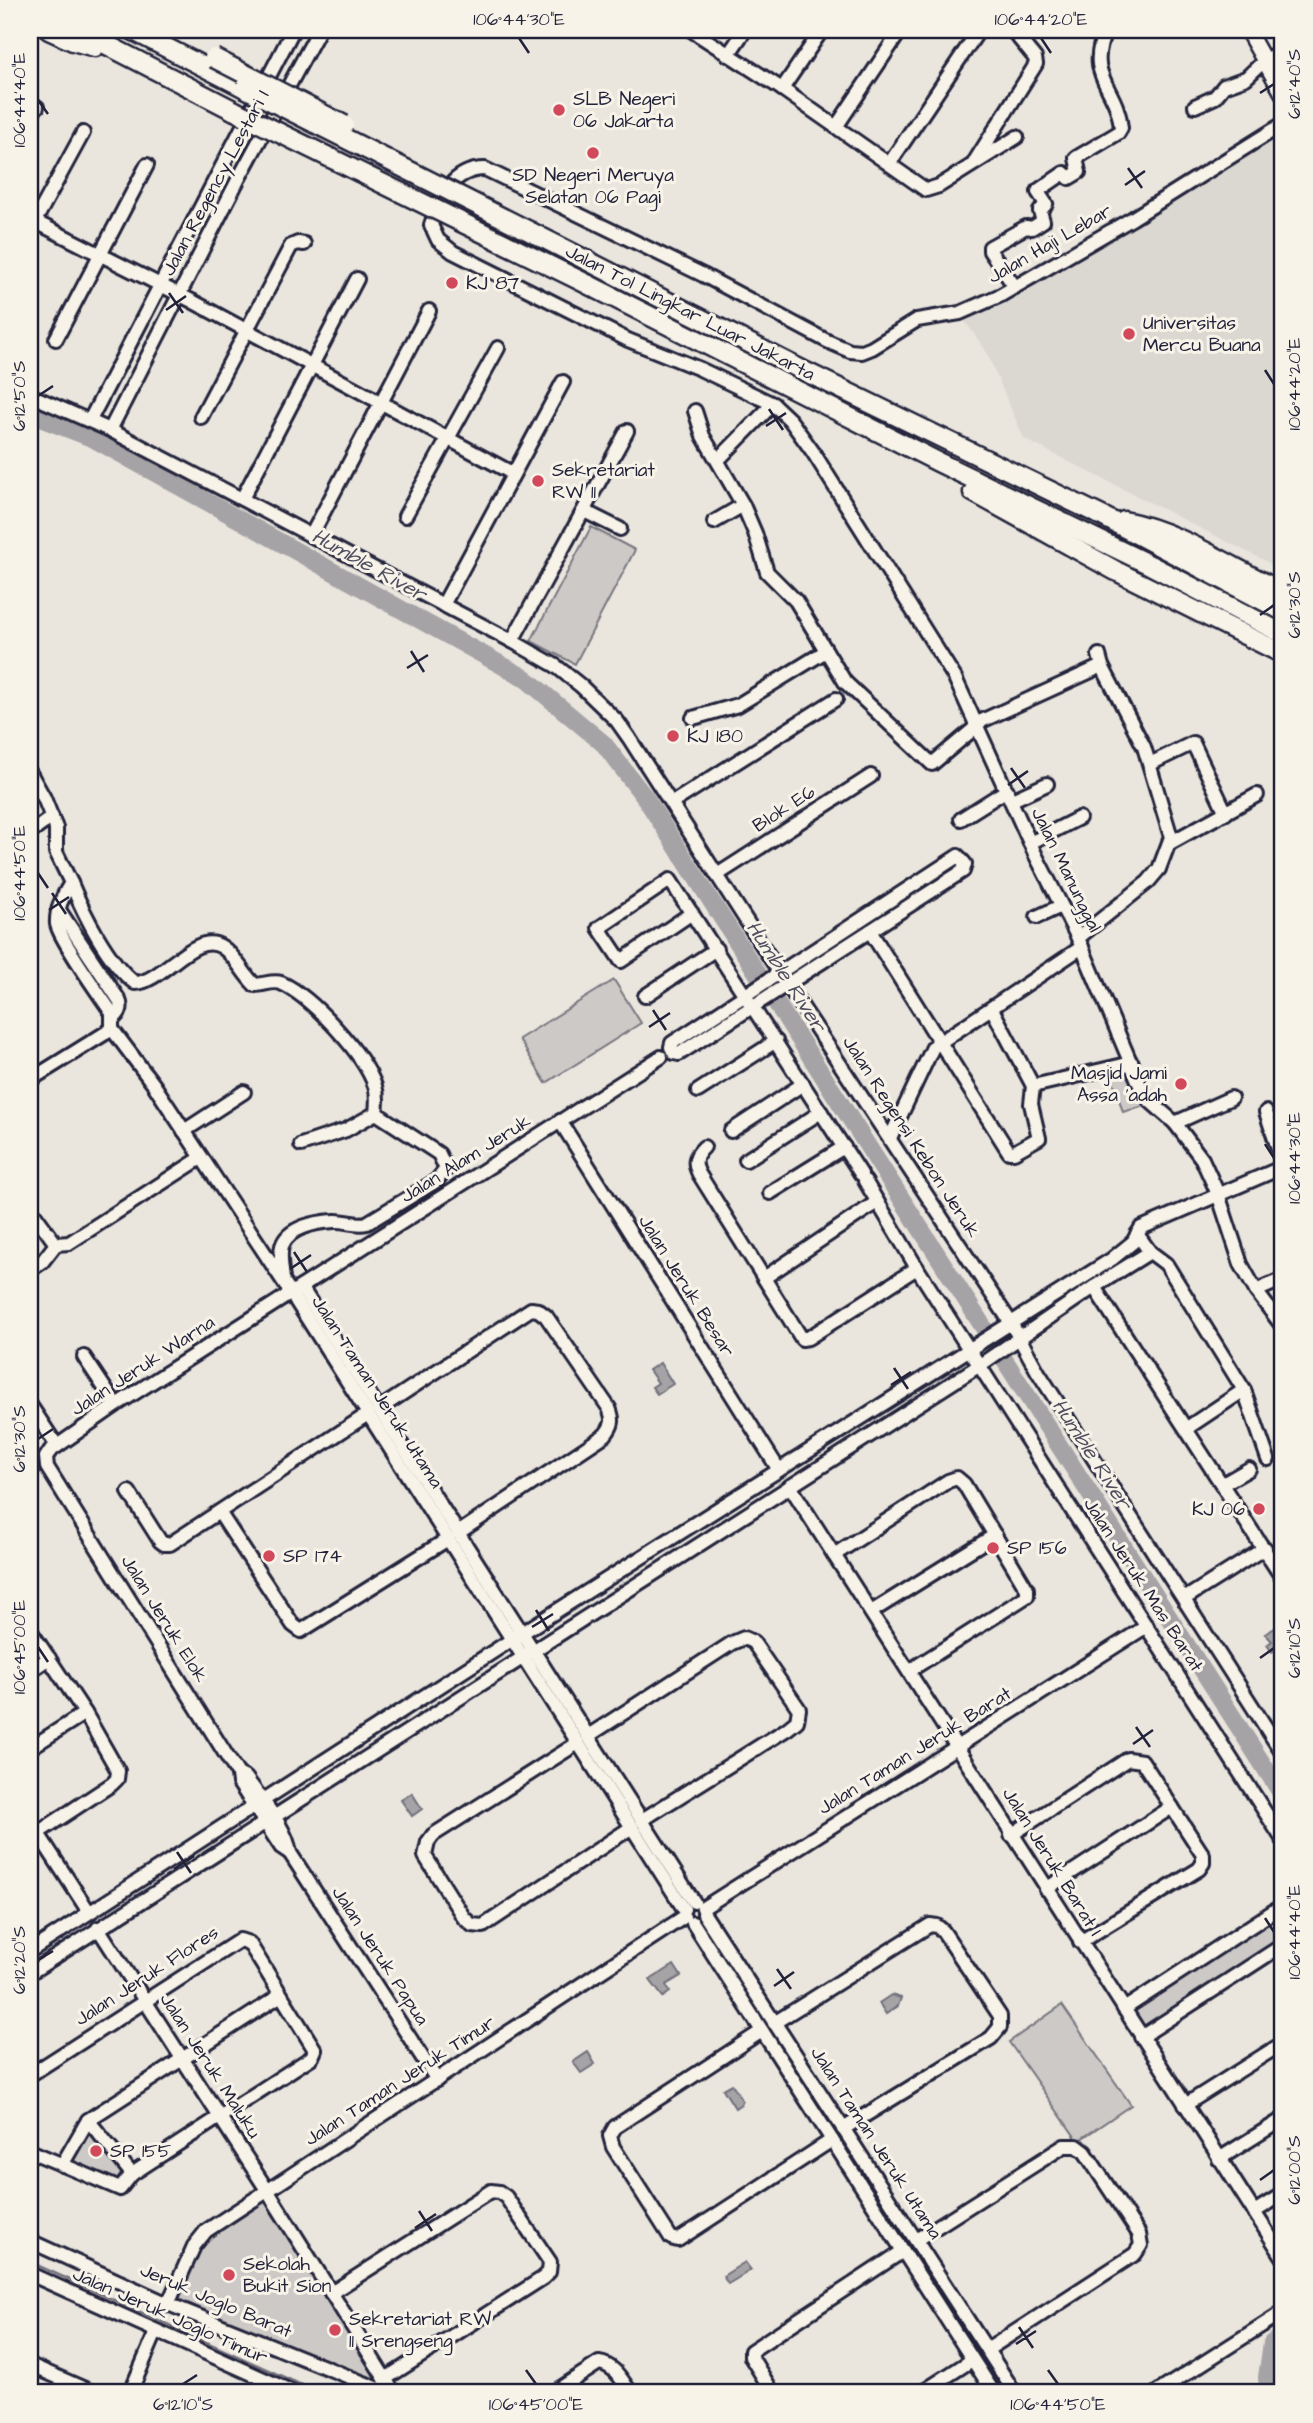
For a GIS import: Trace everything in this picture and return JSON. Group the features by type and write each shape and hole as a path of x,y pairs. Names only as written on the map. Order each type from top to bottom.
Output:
{"highway":[{"path":"49,30 72,41 128,57"},
{"name":"Jalan Tol Lingkar Luar Jakarta","path":"78,30 1283,634"},
{"name":"Jalan Tol Lingkar Luar Jakarta","path":"132,30 800,369 1104,517 1283,611"},
{"path":"157,30 359,133 401,158 422,177"},
{"path":"938,462 962,485 1116,571 1283,654"},
{"path":"1104,517 1155,529 1283,592"}],"main road":[{"path":"1247,30 1283,94"}],"street":[{"path":"90,420 170,290 230,173 293,30"},
{"name":"Jalan Regency Lestari I","path":"110,430 170,290 230,173 319,30"},
{"path":"691,30 782,89 926,190 939,187 1017,138"},
{"path":"729,55 746,30"},
{"path":"782,89 822,30"},
{"path":"836,127 901,30"},
{"path":"889,164 979,30"},
{"path":"973,164 1036,64 1035,58 1012,30"},
{"path":"1015,287 990,251 990,247 1026,227 1032,228 1043,221 1040,211 1045,204 1039,190 1064,173 1069,178 1076,175 1079,172 1076,158 1121,128 1098,63 1098,47 1105,30"},
{"path":"1195,106 1215,97 1224,86 1246,78 1283,50"},
{"name":"Jalan Haji Lebar","path":"773,404 700,369 628,340 453,252 438,240 431,225 439,199 460,175 473,169 485,169 703,275 827,341 850,351 862,352 917,320 960,313 1015,287 1133,218 1283,124"},
{"path":"83,132 31,224 170,290 512,473"},
{"path":"56,339 147,165"},
{"path":"201,417 291,246 304,244"},
{"path":"242,499 357,279"},
{"path":"312,536 429,311"},
{"path":"405,516 498,348"},
{"path":"443,604 563,382"},
{"name":"Jalan Regensi Kebon Jeruk","path":"30,395 110,430 512,641 556,666 602,705 629,738 673,803 783,987 890,1138 1011,1323 1014,1342 1038,1373 1283,1754"},
{"path":"718,460 773,404"},
{"name":"Jalan Manunggal","path":"773,404 790,420 813,452 949,668 1030,844 1080,943 1142,1090 1150,1101 1175,1123 1202,1159 1218,1194 1241,1264 1256,1290 1283,1324"},
{"path":"695,411 703,436 743,505 767,572 796,601 845,682 932,764 975,725 1100,660 1137,732 1170,829 1170,843 1159,869 1148,882 1080,943 992,1009 941,1041 928,1054 890,1138"},
{"path":"512,641 627,431"},
{"path":"714,522 743,505"},
{"path":"584,510 620,529"},
{"path":"693,718 738,705 825,651"},
{"path":"673,803 836,699"},
{"path":"1150,764 1193,743 1226,813"},
{"path":"30,773 56,828 56,852 94,931 127,977 135,983 148,981 202,943 215,943 224,947 255,985 279,982 334,1024 363,1065 375,1088 376,1113"},
{"name":"Blok E6","path":"717,875 872,776"},
{"path":"961,819 1009,795 1047,784"},
{"path":"1170,843 1257,795"},
{"path":"30,833 52,817"},
{"path":"1030,844 1079,818"},
{"path":"777,974 753,998 679,1054 674,1053 672,1043 753,998 783,987 963,871 965,864 960,857 953,857 777,974"},
{"name":"Jalan Jeruk Mas Barat","path":"692,913 621,961 599,928 670,880 753,998 776,1041 863,1177 917,1268 984,1363 1283,1840"},
{"path":"30,1080 112,1024 122,1006 59,910 71,883"},
{"path":"1037,917 1061,906"},
{"path":"870,931 1009,1152 1013,1152 1039,1138 1031,1104 1033,1086 992,1009"},
{"path":"645,996 716,949"},
{"name":"Jalan Taman Jeruk Utama","path":"112,1024 283,1281 296,1290 694,1912 774,2023 1015,2393"},
{"path":"698,1091 776,1041"},
{"name":"Jalan Alam Jeruk","path":"296,1290 661,1057"},
{"path":"1033,1086 1132,1063"},
{"path":"731,1131 803,1084"},
{"path":"184,1131 244,1092"},
{"path":"1175,1123 1231,1098"},
{"path":"746,1160 821,1112"},
{"path":"30,1951 517,1636 1112,1259 1133,1242 1141,1228 1283,1165 1266,1112"},
{"path":"301,1145 346,1130 376,1113"},
{"path":"283,1281 282,1245 287,1237 297,1230 334,1221 356,1225 367,1223 444,1174 445,1161 439,1154 376,1113"},
{"name":"Jalan Jeruk Besar","path":"560,1121 779,1470"},
{"path":"704,1147 696,1156 695,1165 802,1339 808,1338 917,1268"},
{"path":"770,1193 844,1147"},
{"path":"30,1270 42,1262 56,1244 69,1243 201,1158"},
{"path":"764,1278 877,1202"},
{"path":"30,1209 56,1244"},
{"path":"1137,1234 1150,1252 1166,1264 1244,1391 1268,1459"},
{"path":"30,1973 269,1823 984,1363 1150,1252"},
{"path":"1256,1290 1283,1279"},
{"path":"1094,1287 1283,1579"},
{"name":"Jalan Jeruk Warna","path":"57,1446 296,1290"},
{"path":"130,1492 164,1544 170,1545 219,1512 531,1310 538,1310 546,1317 609,1408 613,1418 612,1426 605,1435 453,1536 301,1631 293,1625 219,1512"},
{"path":"84,1357 116,1405"},
{"path":"1186,1428 1244,1391"},
{"path":"30,1405 57,1446"},
{"name":"Jalan Jeruk Elok","path":"57,1446 50,1451 45,1462 238,1774 246,1778 258,1805"},
{"path":"1223,1485 1248,1469"},
{"path":"834,1555 948,1481 957,1478 964,1484 1027,1589 1027,1596 909,1671"},
{"name":"Jalan Jeruk Barat I","path":"790,1486 1283,2257"},
{"path":"871,1612 995,1535"},
{"path":"660,1546 671,1562"},
{"path":"1184,1599 1265,1548"},
{"name":"Jalan Taman Jeruk Barat","path":"694,1912 1147,1626"},
{"path":"30,1629 85,1713 118,1771 117,1779 34,1835"},
{"path":"744,1638 753,1642 799,1709 797,1721 637,1824 483,1926 472,1925 464,1918 425,1856 428,1842 433,1836 732,1643 744,1638"},
{"path":"30,1671 49,1658"},
{"path":"30,1748 85,1713"},
{"path":"1011,1835 1128,1759 1142,1761 1203,1855 1203,1863 1199,1869 1080,1942"},
{"name":"Jalan Jeruk Papua","path":"258,1805 269,1823 289,1842 290,1853 437,2080"},
{"path":"1046,1889 1172,1807"},
{"path":"30,1821 34,1835 89,1912"},
{"path":"1124,2009 1283,1905"},
{"name":"Jalan Taman Jeruk Utama","path":"694,1912 762,2031 994,2393"},
{"name":"Jalan Taman Jeruk Timur","path":"168,2304 198,2238 267,2190 694,1912"},
{"path":"774,2023 930,1925 943,1931 1000,2016 1000,2027 991,2038 843,2129"},
{"name":"Jalan Jeruk Maluku","path":"98,1928 267,2190 391,2393"},
{"name":"Jalan Jeruk Flores","path":"30,2075 240,1940 249,1943 314,2046 314,2054 132,2174 123,2187 117,2189 30,2151"},
{"path":"1141,2038 1283,1945"},
{"path":"62,2165 88,2120 281,1994"},
{"path":"762,2031 615,2127 610,2136 613,2147 671,2238 678,2241 832,2140"},
{"path":"1185,2105 1283,2043"},
{"path":"1219,2159 1283,2119"},
{"path":"88,2120 132,2174"},
{"path":"916,2240 1064,2146 1077,2146 1085,2152 1139,2234 1141,2245 1135,2254 987,2350"},
{"path":"331,2293 491,2191 506,2197 550,2262 549,2272 543,2278 384,2379"},
{"path":"1254,2212 1283,2194"},
{"name":"Jeruk Joglo Barat","path":"30,2241 168,2304 391,2393"},
{"path":"774,2393 751,2357 751,2351 903,2251"},
{"name":"Jalan Jeruk Joglo Timur","path":"30,2274 295,2393"},
{"path":"1156,2393 1283,2312"},
{"path":"130,2393 156,2332"},
{"path":"921,2393 972,2360"},
{"path":"552,2393 598,2363 604,2363 614,2369 631,2393"},
{"path":"30,2365 94,2393"},
{"path":"1283,2382 1283,2388"}],"shaded area":[{"name":"Universitas Mercu Buana","path":"1283,125 1283,570 1024,439 986,351 962,317"},
{"path":"591,527 635,550 575,664 531,641"},
{"path":"614,980 641,1023 546,1083 519,1039"},
{"path":"1131,1067 1144,1106 1123,1112 1111,1074"},
{"path":"660,1363 673,1384 657,1394 652,1387 658,1383 649,1370"},
{"path":"1275,1628 1283,1645 1272,1652 1267,1645 1272,1641 1265,1634"},
{"path":"412,1793 422,1809 412,1816 401,1800"},
{"path":"1283,1911 1283,1940 1144,2030 1132,2011"},
{"path":"674,1965 681,1976 666,1985 670,1992 663,1997 650,1980"},
{"path":"891,1995 901,1998 898,2006 886,2014 879,2003"},
{"path":"1062,2005 1131,2105 1078,2141 1009,2042"},
{"path":"588,2052 595,2064 581,2073 573,2062"},
{"path":"732,2084 742,2100 735,2108 723,2089"},
{"path":"86,2127 122,2172 116,2181 69,2161"},
{"path":"263,2195 390,2393 170,2295 197,2239"},
{"path":"745,2262 751,2270 728,2284 723,2276"}],"waterway":[{"name":"Humble River","path":"30,414 92,438 525,678 604,744 646,799 1283,1796"},
{"path":"30,2262 319,2393"},
{"name":"Humble River","path":"1268,2393 1267,2377 1272,2343 1283,2336"}],"place":[{"name":"SLB Negeri 06 Jakarta","path":"559,110"},
{"name":"SD Negeri Meruya Selatan 06 Pagi","path":"593,153"},
{"name":"KJ 87","path":"452,283"},
{"name":"Universitas Mercu Buana","path":"1129,334"},
{"name":"Sekretariat RW 11","path":"538,481"},
{"name":"KJ 180","path":"673,736"},
{"name":"Masjid Jami Assa 'adah","path":"1181,1084"},
{"name":"KJ 06","path":"1259,1509"},
{"name":"SP 156","path":"993,1548"},
{"name":"SP 174","path":"269,1556"},
{"name":"SP 155","path":"96,2151"},
{"name":"Sekolah Bukit Sion","path":"229,2275"},
{"name":"Sekretariat RW 11 Srengseng","path":"335,2330"}]}
